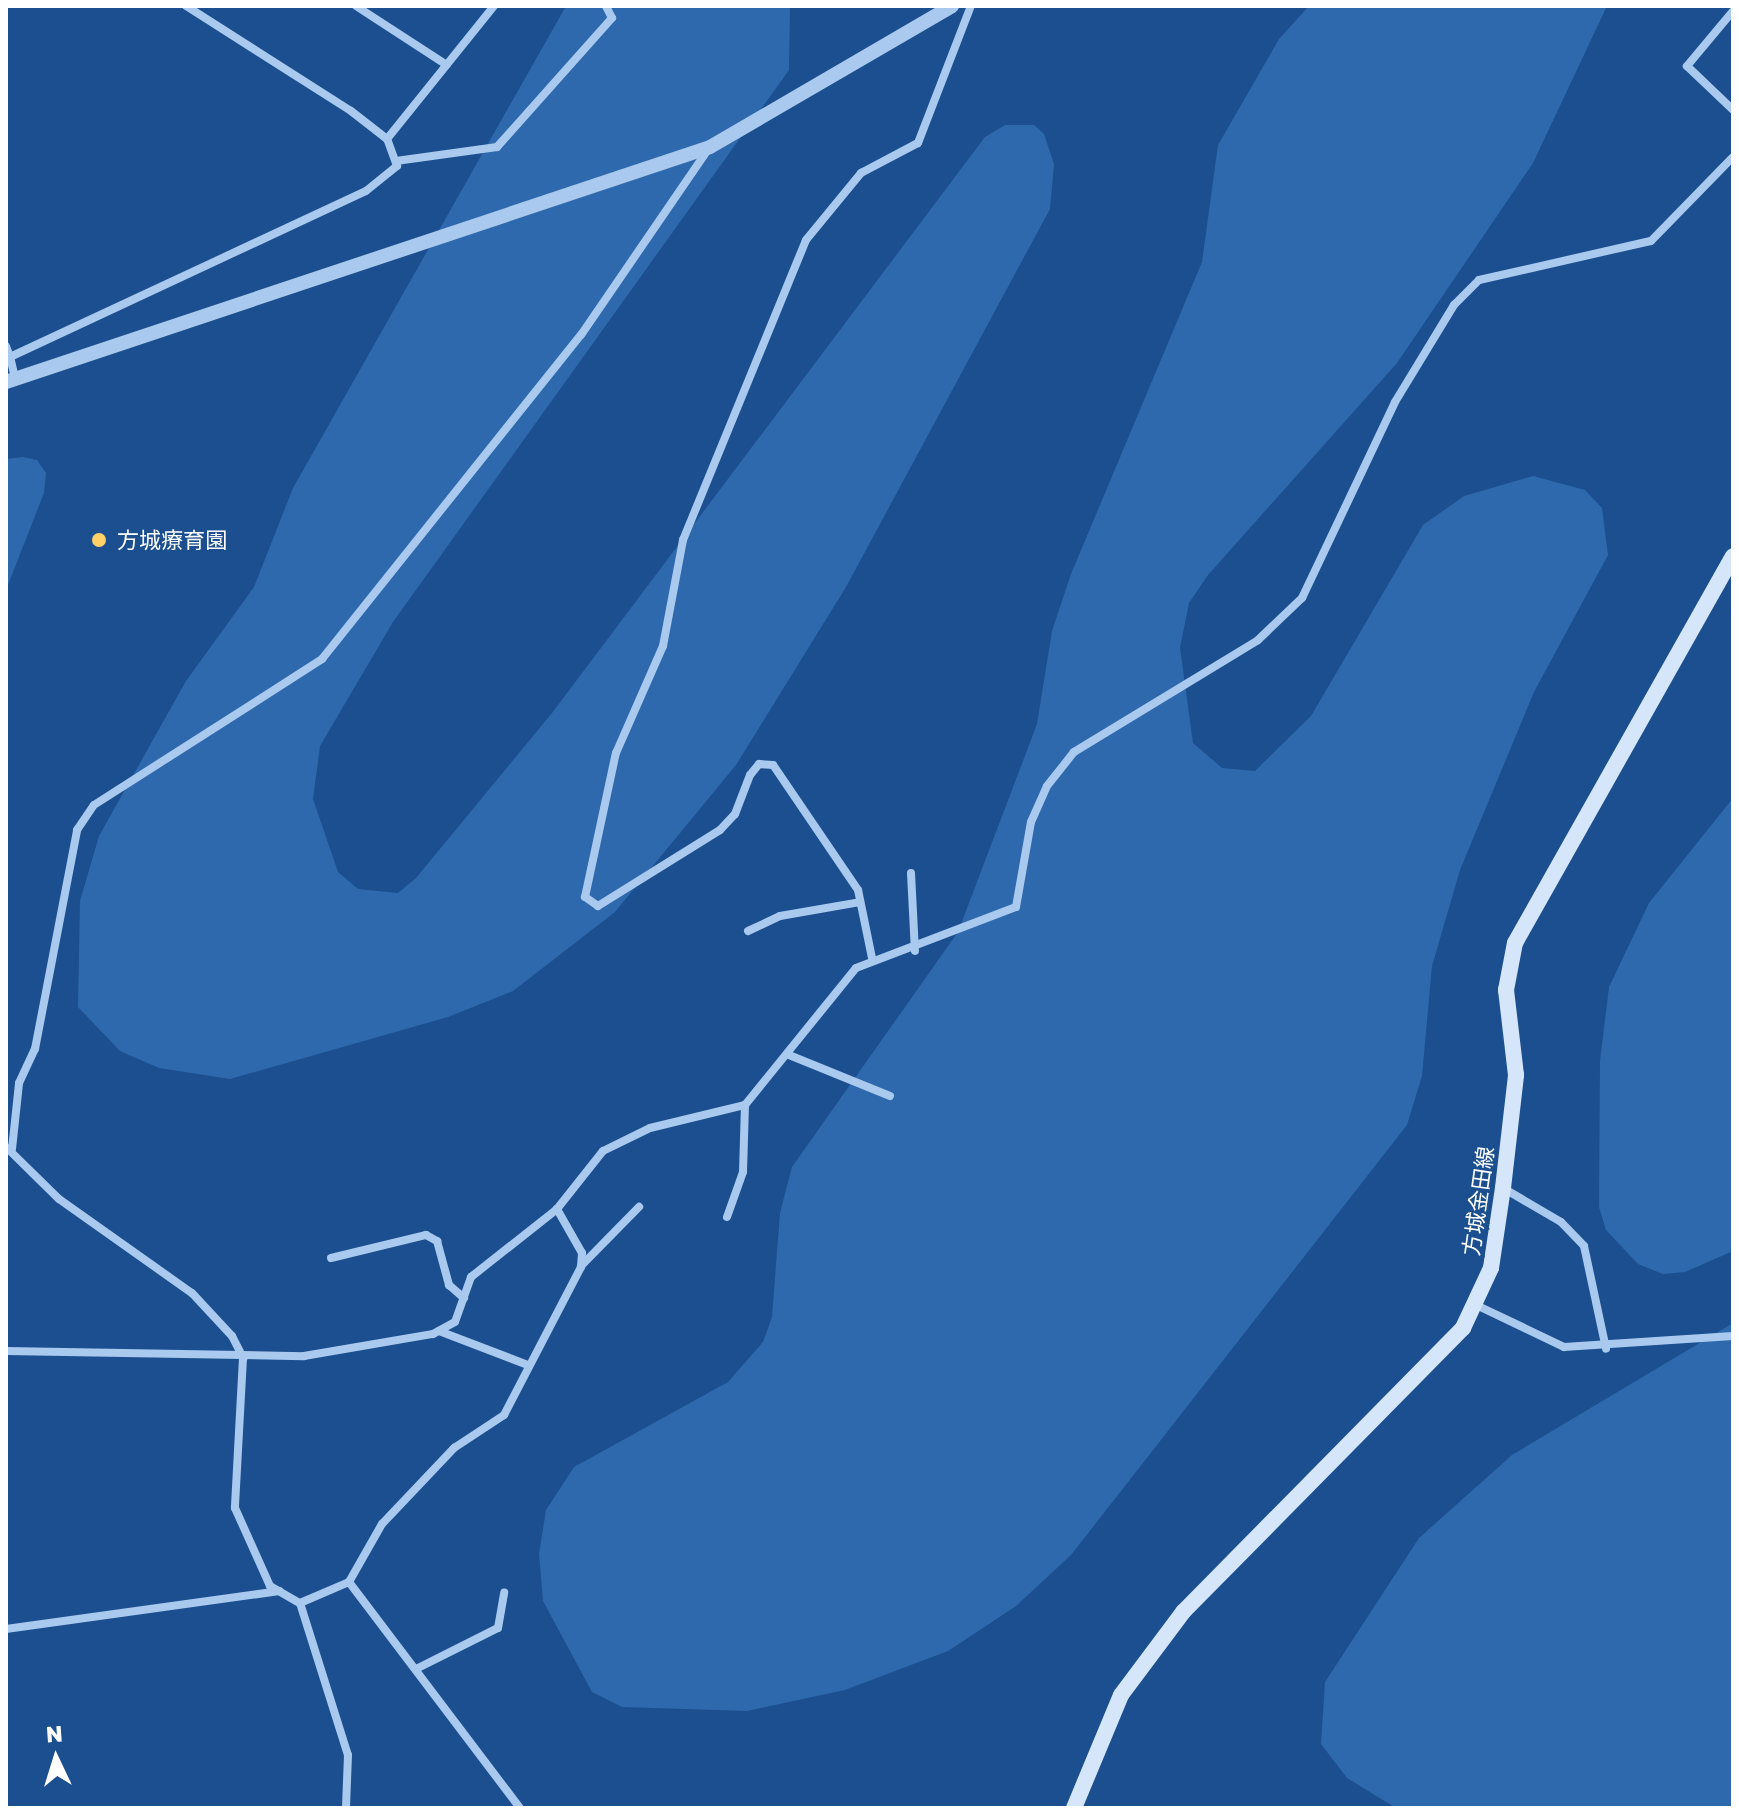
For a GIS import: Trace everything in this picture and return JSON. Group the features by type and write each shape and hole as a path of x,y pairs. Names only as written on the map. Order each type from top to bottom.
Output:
{"main road":[{"name":"方城金田線","path":"1074,1808 1121,1695 1183,1612 1463,1328 1491,1268 1503,1188 1516,1075 1506,990 1515,943 1733,556"}],"street":[{"path":"186,6 387,139 396,161"},
{"path":"356,6 447,65"},
{"path":"387,139 494,6"},
{"path":"10,357 376,186 396,161 497,147 612,18 606,6"},
{"path":"6,346 11,380 710,147 952,6"},
{"path":"872,958 860,902 773,765 759,764 720,830 598,906 585,897 616,753 663,646 683,540 806,240 861,173 918,143 971,6"},
{"path":"1733,11 1687,66 1733,110"},
{"path":"346,1808 350,1797 348,1755 300,1603 280,1591 244,1540 235,1508 243,1358 192,1293 59,1199 9,1148 19,1083 35,1049 77,830 94,805 322,659 581,335 710,147"},
{"path":"6,1351 243,1358 362,1350 439,1331 455,1322 471,1277 557,1209 624,1137 745,1105 789,1055 832,992 872,958 915,951 1016,907 1031,822 1074,752 1258,640 1302,598 1395,402 1454,305 1479,280 1651,241 1733,157"},
{"path":"911,873 915,951"},
{"path":"748,931 780,916 860,902"},
{"path":"789,1055 890,1096"},
{"path":"727,1217 743,1172 745,1105"},
{"path":"1503,1188 1561,1222 1584,1246 1606,1349"},
{"path":"300,1603 349,1582 382,1524 454,1448 504,1415 581,1267 639,1207"},
{"path":"557,1209 582,1253 581,1267"},
{"path":"331,1258 426,1235 437,1241 449,1285 464,1298"},
{"path":"1474,1304 1564,1347 1606,1349 1733,1336"},
{"path":"439,1331 528,1365"},
{"path":"349,1582 418,1668 520,1808"},
{"path":"6,1629 280,1591"},
{"path":"418,1668 498,1628 504,1593"}],"shaded area":[{"path":"566,6 790,6 789,70 393,622 320,746 313,799 338,872 358,889 398,893 416,878 552,713 985,137 1005,125 1034,125 1044,134 1054,164 1050,209 846,587 736,765 615,912 513,991 448,1017 230,1079 159,1068 120,1051 78,1007 80,901 99,836 186,681 254,587 293,488"},
{"path":"1309,6 1607,6 1533,163 1397,363 1208,575 1189,603 1180,648 1193,743 1222,768 1255,771 1311,716 1423,525 1464,496 1533,476 1585,490 1602,508 1608,555 1534,692 1460,870 1432,966 1422,1076 1407,1125 1071,1555 1016,1606 948,1651 845,1690 747,1711 622,1707 592,1692 543,1601 539,1554 546,1510 574,1467 728,1382 763,1342 772,1317 780,1213 792,1167 958,932 1037,724 1052,631 1071,574 1202,262 1218,145 1279,39"},
{"path":"23,457 37,460 46,473 44,493 6,590 6,459"},
{"path":"1733,798 1733,1251 1685,1272 1663,1274 1638,1264 1606,1230 1599,1207 1600,1061 1609,987 1649,903"},
{"path":"1733,1323 1733,1808 1396,1808 1347,1778 1321,1744 1325,1682 1419,1538 1512,1455"}],"place":[{"name":"方城療育園","path":"99,540"}]}
